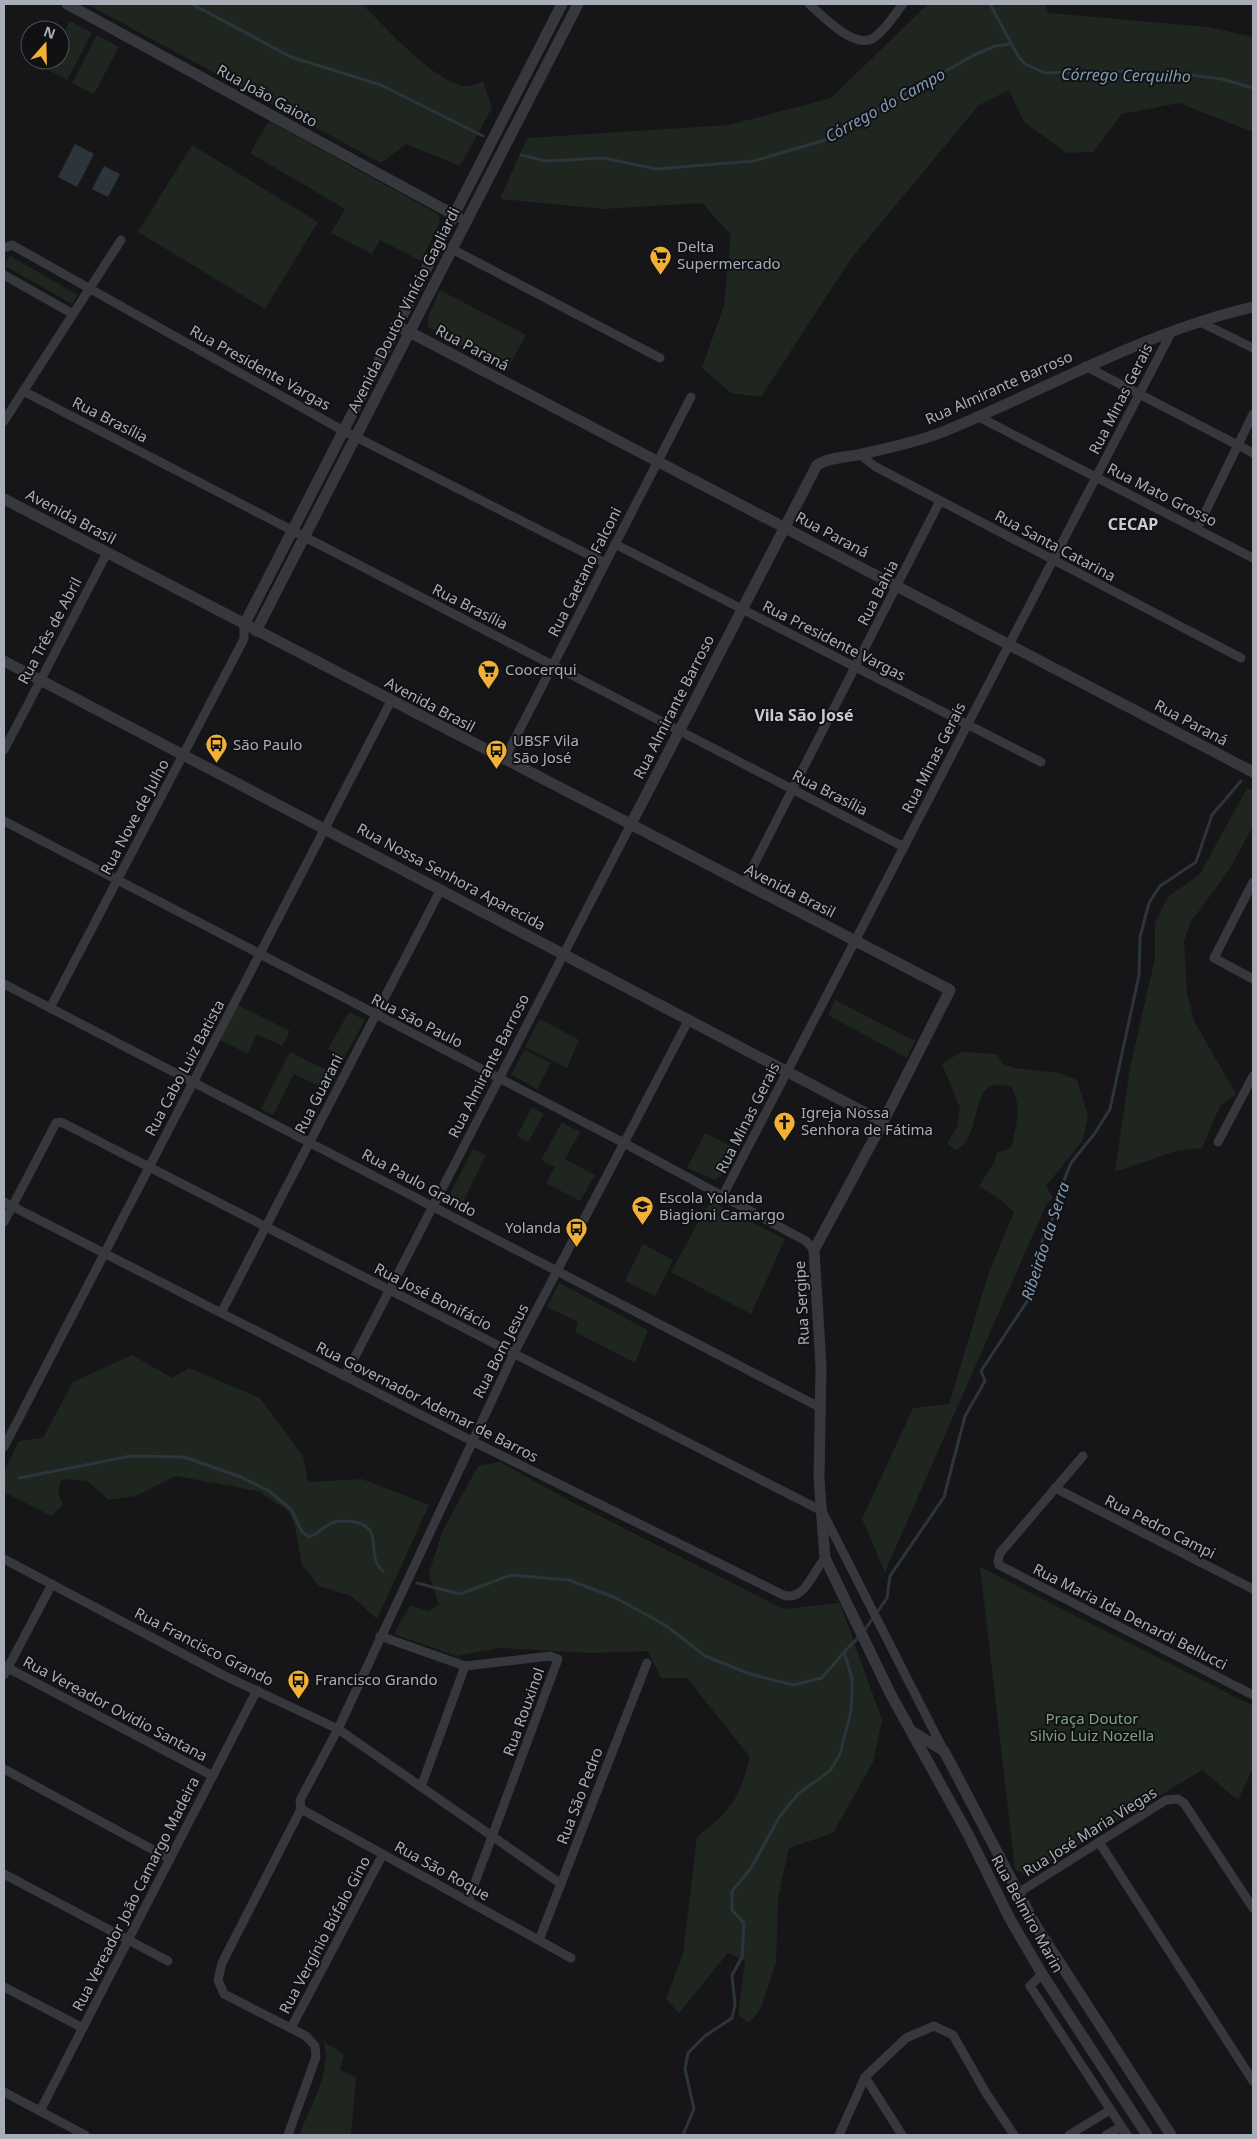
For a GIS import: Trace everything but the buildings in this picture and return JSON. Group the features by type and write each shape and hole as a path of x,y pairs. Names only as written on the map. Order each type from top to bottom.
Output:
{"street":[{"name":"Rua João Gaioto","path":"67,4 453,214"},
{"name":"Avenida Doutor Vinício Gagliardi","path":"244,625 342,430 562,4"},
{"name":"Avenida Doutor Vinício Gagliardi","path":"256,631 578,4"},
{"path":"809,4 846,34 862,41 870,40 877,36 903,4"},
{"path":"544,38 557,44"},
{"path":"453,214 458,217 462,229"},
{"path":"442,235 447,246 452,249 660,358"},
{"path":"4,421 121,240"},
{"name":"Rua Presidente Vargas","path":"5,247 12,245 342,430 605,563"},
{"path":"4,275 73,314"},
{"name":"Rua Almirante Barroso","path":"346,1376 817,465 822,462 943,432 1085,366 1200,322 1253,307"},
{"path":"1200,322 1253,348"},
{"name":"Rua Paraná","path":"396,325 1253,772"},
{"name":"Rua Minas Gerais","path":"722,1196 1171,333"},
{"path":"1085,366 1253,453"},
{"name":"Rua Brasília","path":"24,391 904,847"},
{"name":"Rua Caetano Falconi","path":"504,760 691,397"},
{"path":"1197,529 1253,414"},
{"name":"Rua Mato Grosso","path":"977,416 1253,558"},
{"name":"Rua Santa Catarina","path":"859,454 876,467 1241,658"},
{"name":"Avenida Brasil","path":"4,499 630,826 950,990"},
{"name":"Rua Bahia","path":"744,884 940,501"},
{"name":"Rua Presidente Vargas","path":"615,544 1041,762"},
{"name":"Rua Três de Abril","path":"4,750 107,553"},
{"name":"Rua Nove de Julho","path":"50,1008 244,639 244,625"},
{"name":"Rua Nove de Julho","path":"244,639 256,631"},
{"name":"Rua Nossa Senhora Aparecida","path":"4,661 564,953 883,1122"},
{"name":"Rua Cabo Luiz Batista","path":"4,1448 148,1166 391,701"},
{"name":"Rua São Paulo","path":"4,821 624,1143 806,1241 814,1250"},
{"path":"1253,882 1214,958 1253,978"},
{"name":"Rua Guarani","path":"221,1313 441,889"},
{"name":"Rua Paulo Grando","path":"4,984 310,1141 821,1408"},
{"name":"Rua Sergipe","path":"825,1558 819,1479 821,1408 814,1250 883,1122 950,990"},
{"name":"Rua Bom Jesus","path":"288,2135 316,2057 312,2041 291,2028 224,1994 218,1980 222,1963 300,1809 300,1800 338,1729 514,1354 689,1019"},
{"path":"1218,1142 1253,1076"},
{"name":"Rua José Bonifácio","path":"8,1204 58,1122 148,1166 822,1511"},
{"path":"4,1222 8,1204"},
{"name":"Rua Governador Ademar de Barros","path":"8,1204 472,1441 783,1595 790,1597 799,1595 825,1558"},
{"path":"1055,1488 1083,1456"},
{"name":"Rua Maria Ida Denardi Bellucci","path":"1055,1488 1000,1553 998,1561 1003,1568 1253,1695"},
{"name":"Rua Pedro Campi","path":"1055,1488 1253,1589"},
{"name":"Rua Belmiro Marin","path":"822,1511 916,1697 1036,1926 1171,2135"},
{"name":"Rua Belmiro Marin","path":"825,1558 890,1693 969,1836 1010,1919 1042,1974 1147,2135"},
{"name":"Rua Francisco Grando","path":"4,1559 223,1675 338,1729 561,1884"},
{"path":"5,1669 52,1584"},
{"name":"Rua Rouxinol","path":"380,1636 465,1666 550,1656 558,1659 492,1836"},
{"name":"Rua São Pedro","path":"539,1940 647,1662"},
{"path":"421,1787 465,1666"},
{"name":"Rua Vereador Ovidio Santana","path":"5,1669 213,1776"},
{"name":"Rua Vereador João Camargo Madeira","path":"40,2111 257,1690"},
{"path":"912,1732 944,1750"},
{"path":"4,1769 170,1859"},
{"name":"Rua José Maria Viegas","path":"1018,1893 1166,1800 1178,1798 1184,1802 1253,1908"},
{"name":"Rua São Roque","path":"300,1809 571,1958"},
{"path":"468,1901 492,1836"},
{"path":"1099,1842 1253,2081"},
{"name":"Rua Vergínio Búfalo Gino","path":"291,2028 382,1854"},
{"path":"4,1874 168,1961"},
{"path":"1042,1974 1030,1986 1127,2135"},
{"path":"4,1987 83,2028"},
{"path":"839,2135 865,2077 906,2038 934,2026 953,2035 986,2093 1014,2135"},
{"path":"865,2077 902,2135"},
{"path":"4,2092 85,2135"},
{"path":"1070,2135 1110,2110"},
{"path":"1106,2135 1121,2126"}],"green space":[{"path":"87,4 362,4 410,52 438,74 452,82 465,86 483,81 492,108 460,166 406,144 381,163"},
{"path":"928,4 1044,4 1049,13 1208,27 1253,37 1253,132 1179,103 1122,114 1093,152 1067,153 1024,122 1009,90 979,105 850,260 761,397 731,393 702,368 724,305 731,235 702,203 603,209 500,199 527,138 729,125 831,98"},
{"path":"70,21 92,33 67,80 49,70 70,70"},
{"path":"97,35 119,47 94,94 72,83"},
{"path":"269,121 438,214 439,224 421,261 380,240 372,254 331,233 345,209 250,153"},
{"path":"192,145 318,222 265,309 138,232"},
{"path":"10,256 78,295 72,304 5,266"},
{"path":"440,290 526,335 507,370 428,327 428,317"},
{"path":"1247,788 1253,791 1253,826 1229,870 1190,923 1184,941 1187,993 1194,1021 1236,1094 1220,1106 1202,1148 1176,1151 1115,1172 1130,1068 1155,958 1155,922 1168,897 1200,874"},
{"path":"835,1000 915,1041 907,1058 828,1015"},
{"path":"238,1005 290,1031 282,1046 257,1034 248,1054 220,1040"},
{"path":"349,1012 365,1020 344,1058 328,1049"},
{"path":"540,1019 579,1040 567,1068 525,1047"},
{"path":"525,1050 551,1063 537,1089 511,1074"},
{"path":"290,1052 336,1075 328,1090 294,1074 273,1115 261,1109"},
{"path":"961,1052 997,1054 1003,1064 1014,1068 1059,1073 1077,1080 1088,1116 1083,1140 1046,1186 1053,1197 1046,1205 885,1572 862,1519 913,1408 949,1404 989,1272 1014,1212 1001,1200 979,1186 994,1163 997,1153 1011,1148 1018,1109 1015,1094 1011,1087 999,1084 990,1087 984,1092 966,1141 955,1150 947,1144 957,1127 960,1108 942,1064"},
{"path":"532,1107 544,1114 528,1142 517,1136"},
{"path":"562,1122 580,1132 565,1159 595,1175 580,1201 546,1183 555,1167 541,1160"},
{"path":"705,1133 735,1148 722,1175 715,1180 687,1168"},
{"path":"473,1149 486,1155 460,1208 447,1200"},
{"path":"710,1201 785,1239 751,1314 671,1272"},
{"path":"643,1244 673,1260 655,1296 625,1281"},
{"path":"559,1283 648,1330 635,1363 575,1332 578,1322 547,1307"},
{"path":"132,1355 172,1378 189,1368 260,1398 303,1456 308,1482 362,1479 429,1505 377,1619 351,1596 319,1586 302,1565 294,1522 287,1510 258,1491 176,1476 136,1496 109,1500 87,1481 62,1479 58,1491 63,1505 51,1516 4,1492 4,1471 19,1441 43,1438 73,1382"},
{"path":"500,1462 572,1502 783,1609 840,1603 882,1720 873,1762 833,1833 789,1848 778,1898 776,1963 761,2008 749,2023 738,2015 745,1961 728,1953 679,2013 666,1999 683,1954 697,1837 719,1818 732,1803 742,1784 750,1757 687,1678 661,1678 648,1651 590,1653 500,1648 456,1656 394,1634 410,1605 428,1611 439,1605 429,1573 443,1530 478,1466"},
{"name":"Praça Doutor Silvio Luiz Nozella","path":"980,1567 1253,1706 1253,1768 1238,1800 1202,1770 1033,1873 1024,1874 1015,1869"},
{"path":"324,2042 344,2054 340,2070 356,2077 351,2135 299,2135 322,2078 325,2066"}],"shaded area":[{"path":"75,144 94,154 77,187 58,177"},
{"path":"104,166 120,174 108,197 92,189"}],"waterway":[{"name":"Córrego do Campo","path":"192,4 291,57 381,85 483,136"},
{"name":"Córrego Cerquilho","path":"990,4 1018,56 1025,64 1045,73 1104,71 1175,73 1222,79 1253,88"},
{"name":"Córrego do Campo","path":"521,155 546,161 604,158 656,169 754,161 825,140 972,56 995,46 1010,44"},
{"name":"Ribeirão da Serra","path":"864,1631 887,1598 890,1576 944,1497 965,1416 985,1381 981,1371 1028,1300 1039,1263 1040,1246 1054,1215 1060,1190 1071,1163 1095,1133 1110,1109 1139,975 1140,937 1149,903 1160,886 1196,862 1212,815 1241,781"},
{"path":"19,1478 131,1456 184,1457 241,1477 269,1491 291,1509 302,1532 309,1537 337,1521 355,1522 364,1525 370,1530 375,1558 383,1571"},
{"path":"417,1583 460,1594 511,1575 569,1580 616,1598 665,1625 705,1656 750,1674 793,1685 822,1678 844,1652"},
{"name":"Ribeirão da Serra","path":"683,2135 694,2109 685,2069 688,2053 705,2036 732,2018 735,2005 732,1975 742,1957 744,1923 732,1910 732,1891 751,1868 780,1816 799,1793 830,1771 840,1754 851,1711 852,1691 852,1678 844,1652 860,1636"}],"place":[{"name":"Delta Supermercado","path":"661,275"},
{"name":"Coocerqui","path":"489,689"},
{"name":"São Paulo","path":"217,764"},
{"name":"UBSF Vila São José","path":"497,769"},
{"name":"Igreja Nossa Senhora de Fátima","path":"785,1141"},
{"name":"Escola Yolanda Biagioni Camargo","path":"643,1226"},
{"name":"Yolanda","path":"577,1247"},
{"name":"Francisco Grando","path":"299,1699"}],"district":[{"name":"CECAP","path":"1133,524"},
{"name":"Vila São José","path":"804,715"}]}
